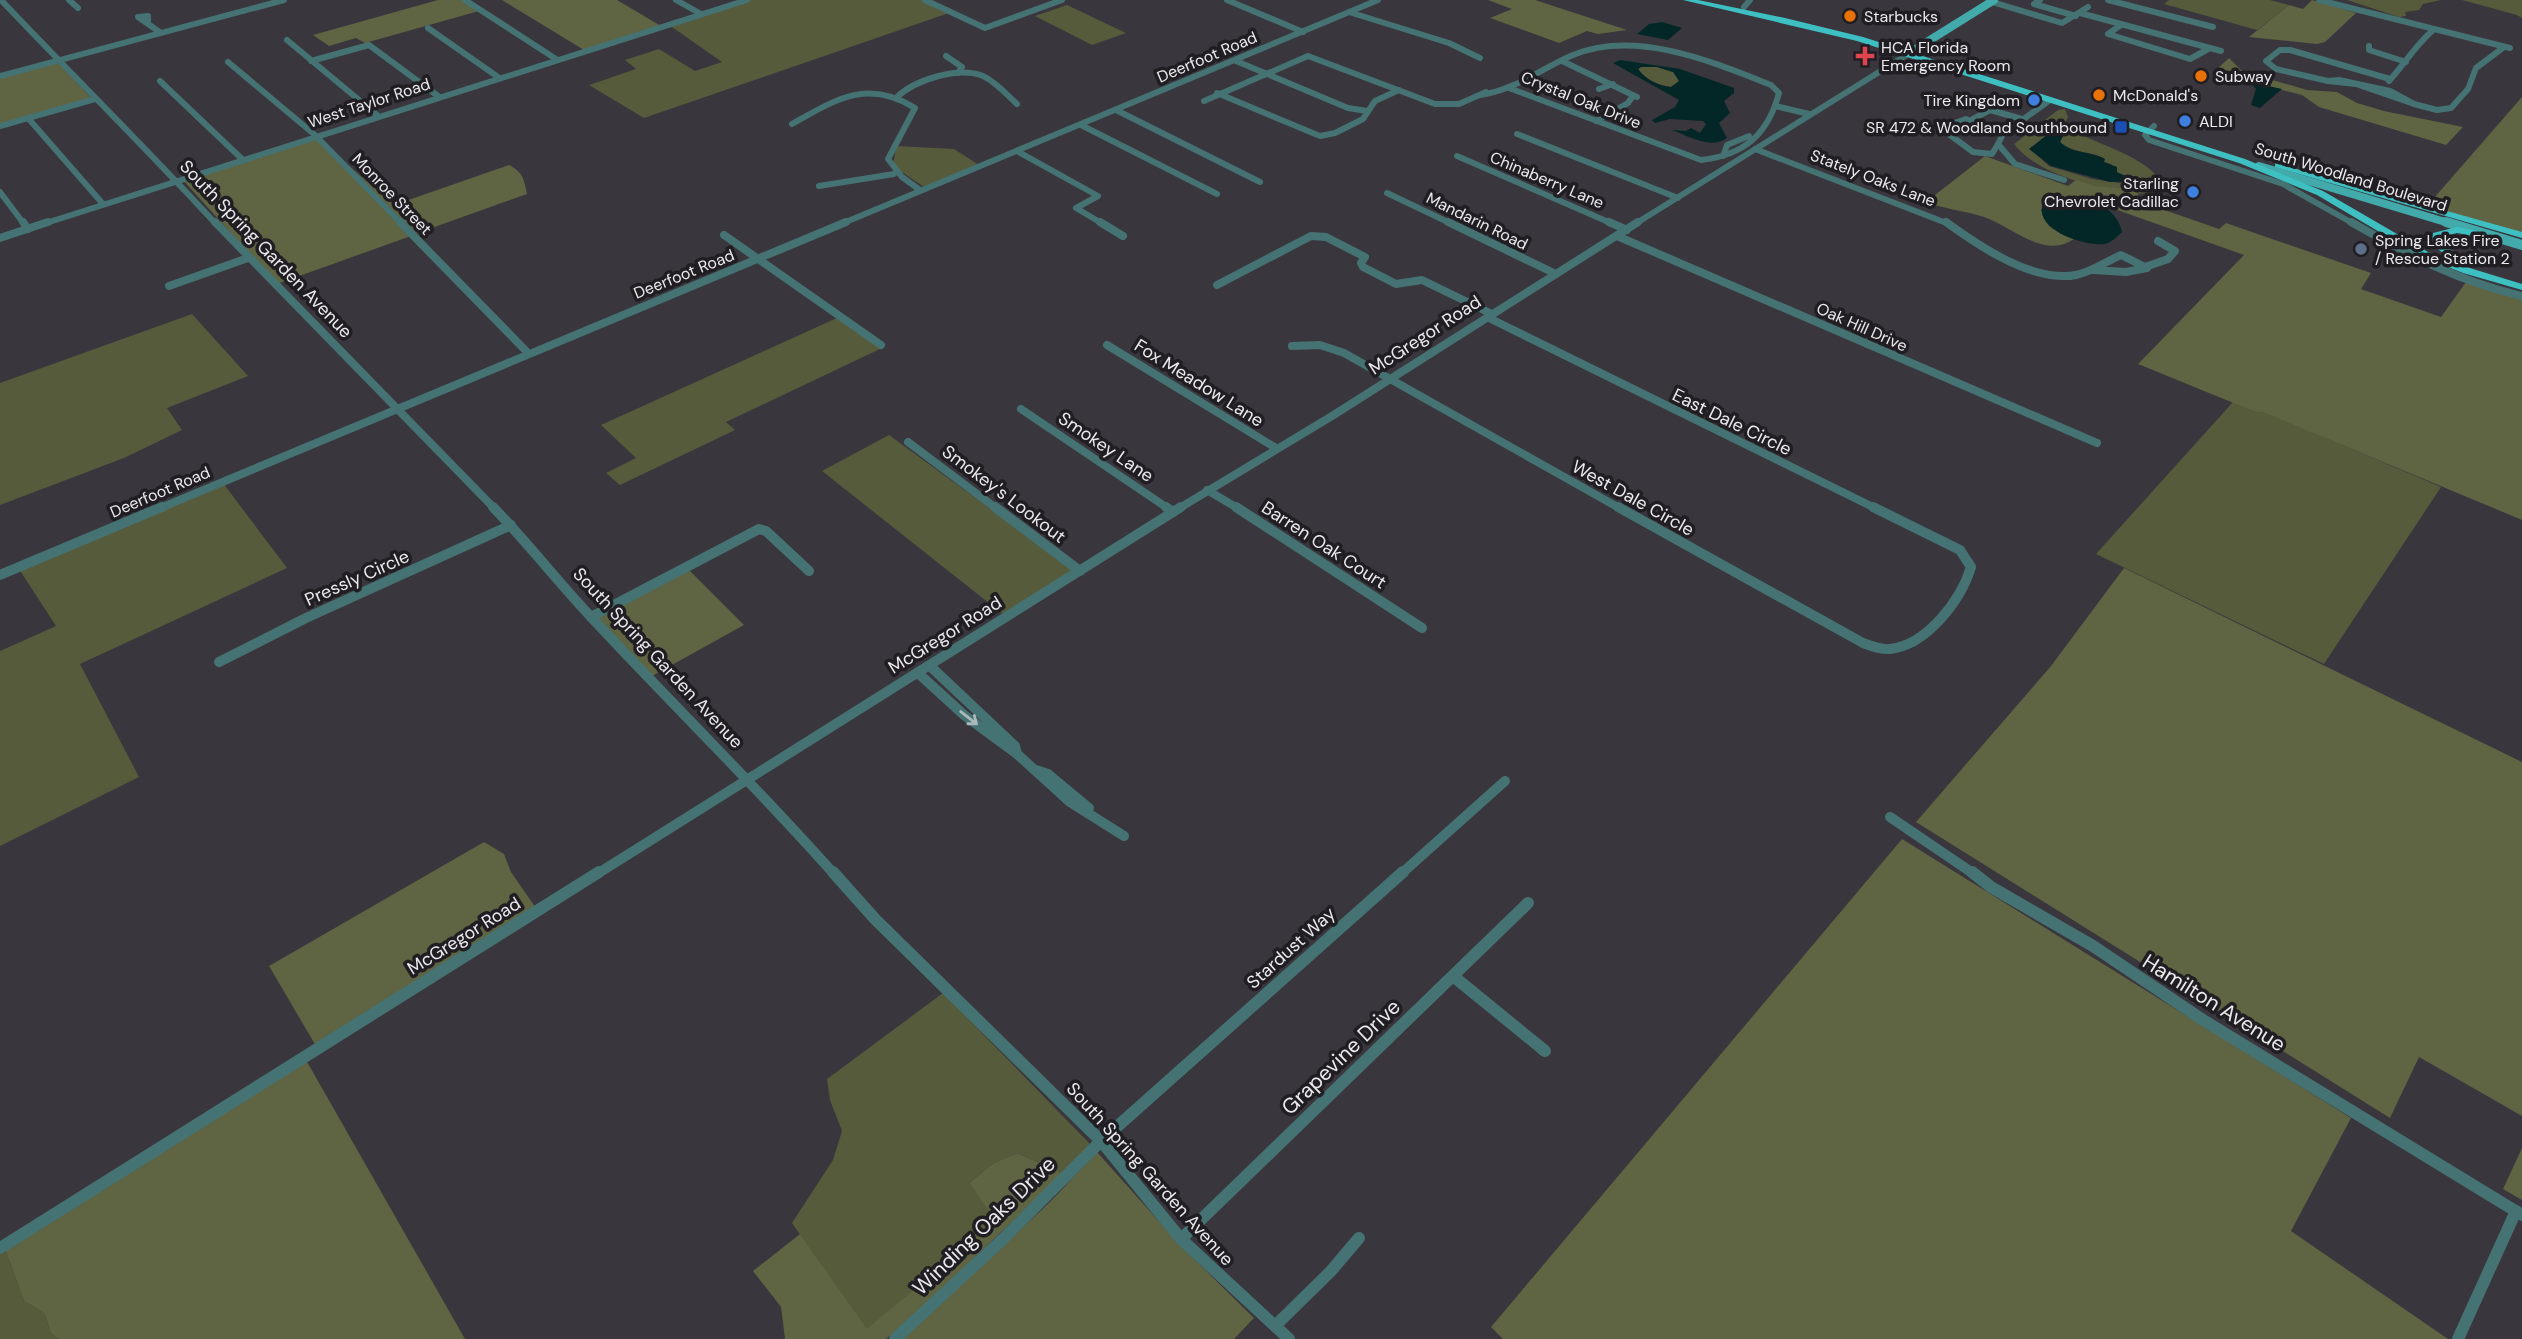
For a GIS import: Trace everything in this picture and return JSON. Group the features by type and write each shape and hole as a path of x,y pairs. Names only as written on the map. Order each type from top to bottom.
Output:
{"highway":[{"name":"South Woodland Boulevard","path":"1687,0 1726,7 1745,5 1912,52 2032,94 2054,98"},
{"name":"South Woodland Boulevard","path":"1709,0 1745,5 1912,52 2353,191 2522,237"},
{"name":"South Woodland Boulevard","path":"2151,129 2242,161"},
{"path":"2242,161 2320,193 2424,254 2521,290"},
{"path":"2498,238 2448,230 2436,235 2435,241 2448,256 2462,264 2521,290"}],"main road":[{"path":"1912,52 1961,24 1962,20 1993,1"},
{"name":"South Woodland Boulevard","path":"2242,161 2353,191 2522,245"}],"street":[{"name":"South Spring Garden Avenue","path":"1,0 95,99 124,124 248,258 511,525 591,617 749,779 875,919 1101,1141 1181,1239 1289,1339"},
{"path":"69,0 78,8"},
{"path":"247,0 257,7"},
{"path":"0,76 284,0"},
{"path":"465,0 556,59"},
{"path":"676,0 701,14"},
{"name":"West Taylor Road","path":"0,238 377,115 747,0"},
{"path":"925,0 985,28 1062,0"},
{"path":"1227,0 1303,32"},
{"name":"Deerfoot Road","path":"0,575 1378,0"},
{"path":"2040,0 2035,4 2221,51"},
{"path":"2108,0 2213,27"},
{"path":"2319,0 2510,48 2328,0"},
{"path":"1993,1 2062,23 2088,7"},
{"path":"1349,12 1398,30 1424,35 1480,58"},
{"path":"148,21 162,33"},
{"path":"2121,25 2108,34 2193,60 2210,48"},
{"path":"428,28 498,78"},
{"path":"2380,93 2406,62 2409,52 2433,30"},
{"path":"2149,48 2165,35"},
{"path":"287,40 377,115"},
{"path":"311,61 369,45 438,96"},
{"path":"2369,46 2376,55 2406,62"},
{"name":"Crystal Oak Drive","path":"1614,47 1687,56 1771,85 1778,91 1767,127 1723,156 1709,160 1694,159 1509,88 1587,50 1614,47"},
{"path":"2390,80 2290,50 2279,51 2266,61 2268,66 2278,70 2328,81 2349,80 2380,93 2437,110 2451,108 2468,89 2476,68 2504,47"},
{"name":"McGregor Road","path":"0,1248 1207,490 1912,52"},
{"path":"946,56 962,67 958,73"},
{"path":"1204,101 1301,57 1315,57 1444,106 1509,88"},
{"path":"1236,61 1348,108 1367,111"},
{"path":"1562,61 1635,97 1595,121"},
{"name":"Monroe Street","path":"228,62 315,135 528,353"},
{"path":"920,190 894,174 887,163 901,134 908,111 899,100 898,94 920,83 958,73 985,77 1017,104"},
{"path":"160,81 242,159"},
{"path":"1599,89 1613,84"},
{"path":"1217,93 1316,136 1335,133 1363,119 1375,101 1399,90"},
{"path":"792,124 834,99 861,95 899,100"},
{"path":"2003,134 1972,119 1958,119 1946,132 1978,154 1992,154 2003,134 2054,98"},
{"path":"0,126 95,99"},
{"path":"1775,108 1807,116"},
{"path":"1116,110 1260,182"},
{"path":"1972,119 1985,110 2022,119"},
{"path":"1987,125 2005,114"},
{"path":"28,118 103,204"},
{"path":"1081,125 1217,194"},
{"path":"2151,129 2144,135 2149,140 2267,178 2301,193 2429,266 2474,284 2521,290"},
{"path":"1517,134 1678,198"},
{"path":"1997,144 2015,164 2064,180"},
{"name":"Stately Oaks Lane","path":"1755,149 1943,220 1984,249 2030,270 2065,277 2093,270 2143,270 2168,259 2175,251 2158,241"},
{"path":"1017,151 1098,196 1076,208 1123,236"},
{"name":"Chinaberry Lane","path":"1457,156 1627,230"},
{"path":"819,186 870,180 894,174"},
{"path":"0,192 28,229"},
{"name":"Mandarin Road","path":"1387,193 1556,274"},
{"path":"724,235 881,345"},
{"name":"East Dale Circle","path":"1217,285 1311,236 1321,235 1365,257 1361,263 1363,267 1396,284 1422,280 1964,554 1971,567 1969,580 1935,623 1911,643 1903,646 1883,649 1863,643"},
{"name":"Oak Hill Drive","path":"1617,236 2097,443"},
{"name":"Stately Oaks Lane","path":"2093,270 2109,258 2121,255 2145,267"},
{"path":"169,286 248,258"},
{"name":"West Dale Circle","path":"1292,346 1312,344 1348,354 1388,380 1863,643"},
{"name":"Fox Meadow Lane","path":"1107,345 1276,448"},
{"name":"Smokey Lane","path":"1021,409 1173,512"},
{"name":"Smokey's Lookout","path":"908,442 1080,571"},
{"name":"Barren Oak Court","path":"1207,490 1263,523 1422,628"},
{"name":"Pressly Circle","path":"219,662 306,618 511,525"},
{"path":"591,617 759,529 766,531 809,571"},
{"path":"930,666 1015,746 1017,754"},
{"path":"918,673 964,715 1036,770 1070,802 1124,836"},
{"name":"Stardust Way","path":"1101,1141 1505,781"},
{"name":"Hamilton Avenue","path":"1890,817 1955,859 1991,887 2093,946 2203,1020 2519,1213"},
{"name":"Grapevine Drive","path":"1181,1239 1528,903"},
{"path":"1453,976 1545,1051"},
{"name":"Winding Oaks Drive","path":"895,1339 1002,1240 1101,1141"},
{"path":"2458,1339 2519,1213"},
{"path":"1276,1325 1331,1271 1359,1238"}],"shaded area":[{"path":"438,0 462,0 479,11 365,43 356,38 329,46 313,35"},
{"path":"502,0 617,0 661,26 584,50"},
{"path":"750,0 922,0 949,13 644,118 589,85 636,69 625,60 659,49 695,71 722,62 669,25"},
{"path":"1488,0 1535,0 1627,30 1598,34 1587,31 1559,43 1490,18 1512,9"},
{"path":"2169,0 2270,0 2289,5 2257,30 2164,4"},
{"path":"2312,0 2356,13 2325,42 2317,44 2249,37 2289,5 2303,9"},
{"path":"2347,0 2441,0 2423,4 2419,10 2405,12 2406,16 2399,17"},
{"path":"2462,0 2522,0 2522,18 2517,15"},
{"path":"1067,5 1126,33 1092,45 1035,16"},
{"path":"1662,22 1682,28 1668,40 1637,34 1649,24"},
{"path":"2229,58 2242,71 2307,90 2337,92 2357,103 2384,111 2463,127 2446,145 2319,107 2302,95 2216,70"},
{"path":"1620,60 1680,69 1734,88 1734,93 1724,101 1730,113 1719,123 1727,138 1714,143 1707,142 1672,130 1686,131 1691,128 1700,133 1706,124 1703,121 1670,119 1655,123 1652,120 1675,107 1679,100 1613,63","holes":["1657,67 1673,72 1679,81 1671,87 1662,85 1649,79 1638,69"]},
{"path":"58,62 91,98 0,125 0,77"},
{"path":"1657,67 1676,73 1679,81 1671,87 1657,83 1641,73 1638,69"},
{"path":"2250,82 2282,89 2260,108 2251,105 2256,89"},
{"path":"2522,97 2522,234 2427,206"},
{"path":"2065,109 2068,117 2065,124 2069,128 2145,165 2160,182 2149,193 2138,194 2137,190 2106,188 2070,179 2037,164 2014,144 2058,110","holes":["2047,135 2063,136 2060,142 2065,146 2099,156 2105,159 2104,162 2111,164 2116,172 2133,178 2120,183 2092,179 2049,166 2030,149"]},
{"path":"2047,135 2063,136 2060,142 2065,146 2105,159 2104,162 2117,167 2117,172 2134,181 2110,182 2051,166 2029,149"},
{"path":"313,136 411,236 277,284 182,179"},
{"path":"896,146 954,149 979,165 924,187 893,166"},
{"path":"1985,156 2068,186 2076,180 2096,186 2137,190 2139,201 2219,229 2226,223 2371,273 2361,289 2441,317 2466,282 2522,298 2522,520 2261,411 2258,413 2138,364 2244,255 2092,201 2058,200 2041,210 2049,226 2075,238 2052,246 2029,240 1984,217 1926,202"},
{"path":"348,165 394,205 509,165 522,176 527,194 415,234"},
{"path":"2051,200 2089,200 2110,211 2122,232 2109,242 2095,244 2054,230 2042,215 2042,206"},
{"path":"192,314 248,376 167,408 182,430 124,458 0,505 0,383"},
{"path":"839,317 882,348 726,422 735,430 620,485 606,473 636,458 601,425"},
{"path":"2233,402 2258,413 2261,410 2441,487 2324,664 2096,554"},
{"path":"889,435 1076,571 1004,615 822,471"},
{"path":"223,483 287,568 80,664 139,777 0,846 0,651 56,626 19,569"},
{"path":"687,568 744,625 652,676 596,617"},
{"path":"2124,568 2522,762 2522,1116 2419,1057 2390,1118 1916,822 2051,666"},
{"path":"1902,839 2351,1118 2291,1231 2448,1339 1503,1339 1491,1327"},
{"path":"484,842 504,854 511,872 536,908 316,1046 269,966"},
{"path":"943,993 1091,1145 1063,1173 1017,1153 992,1164 969,1183 997,1221 867,1330 792,1223 833,1160 842,1131 830,1100 827,1079"},
{"path":"306,1060 465,1339 58,1339 51,1333 44,1313 24,1301 5,1249"},
{"path":"2522,1148 2522,1200 2503,1189"},
{"path":"1097,1152 1181,1246 1254,1318 1234,1339 903,1339 1051,1201"},
{"path":"1017,1153 1063,1173 904,1325 886,1339 785,1339 781,1307 753,1271 800,1234 867,1329 996,1221 969,1183 992,1164"},
{"path":"5,1249 24,1301 44,1313 51,1333 58,1339 0,1339 0,1252"}],"place":[{"name":"Starbucks","path":"1850,16"},
{"name":"HCA Florida Emergency Room","path":"1865,56"},
{"name":"Subway","path":"2201,76"},
{"name":"McDonald's","path":"2099,95"},
{"name":"Tire Kingdom","path":"2034,100"},
{"name":"ALDI","path":"2185,121"},
{"name":"SR 472 & Woodland Southbound","path":"2121,127"},
{"name":"Starling Chevrolet Cadillac","path":"2193,192"},
{"name":"Spring Lakes Fire / Rescue Station 2","path":"2361,249"}]}
